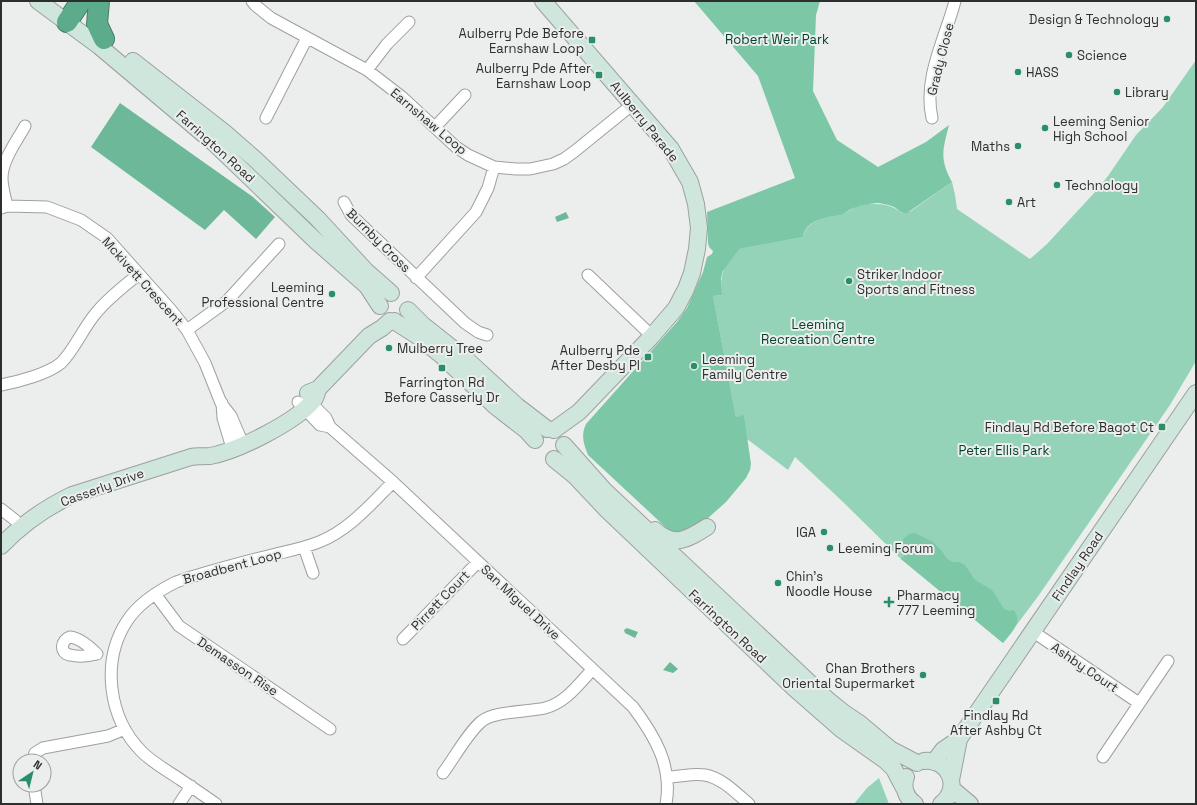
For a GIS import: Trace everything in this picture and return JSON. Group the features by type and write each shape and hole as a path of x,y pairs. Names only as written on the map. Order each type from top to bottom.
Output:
{"highway":[{"path":"99,1 97,24 104,39"}],"main road":[{"name":"Farrington Road","path":"38,1 74,13 156,93 214,143 316,241 367,286 386,315 416,335 441,355 495,406 527,431 542,452 575,476 606,510 794,688 842,730 886,761 893,768 911,802 915,804"},
{"name":"Farrington Road","path":"54,1 74,13 104,39 224,132 318,219 370,275 391,293"},
{"name":"Aulberry Parade","path":"543,1 664,140 679,160 694,193 698,216 698,249 692,273 676,308 652,336 557,436"},
{"path":"391,293 400,294 404,297 408,310 404,317 401,319 386,315 383,298 391,293"},
{"name":"Farrington Road","path":"408,310 423,325 466,359 517,406 557,436 604,490 828,700 890,748 917,763"},
{"name":"Casserly Drive","path":"1,546 21,527 41,512 72,495 192,457 211,455 236,443 270,432 307,400 369,336 382,328 386,315"},
{"name":"Findlay Road","path":"934,762 943,750 959,739 1196,393"},
{"path":"539,433 557,436 561,454 542,452 539,433"},
{"path":"604,490 618,496 660,535 670,540 688,538 707,527"},
{"name":"Findlay Road","path":"942,804 949,795 959,739"},
{"path":"904,788 904,780 911,768 922,761 934,762 945,768 951,784 970,804"}],"street":[{"name":"Earnshaw Loop","path":"252,1 271,18 367,70 402,97 456,147 468,155 494,167 530,169 553,164 564,159 575,151 633,104"},
{"name":"Grady Close","path":"932,118 929,102 933,75 955,1"},
{"path":"367,70 387,44 409,22"},
{"path":"266,118 307,38"},
{"path":"435,127 465,95"},
{"path":"4,207 2,178 3,169 6,160 25,126"},
{"name":"Burnby Cross","path":"416,278 476,212 488,188 494,167"},
{"name":"Burnby Cross","path":"344,202 351,215 416,278 465,323 478,332 487,335"},
{"name":"Mckivett Crescent","path":"4,207 47,208 81,220 107,238 187,330 205,363 222,403 223,418 236,443"},
{"path":"187,330 227,301 279,244"},
{"path":"1,385 52,369 61,362 96,313 105,303 139,274"},
{"path":"588,275 652,336"},
{"name":"San Miguel Drive","path":"307,400 326,418 330,427 393,482 633,707 649,728 660,749 667,778 666,804"},
{"name":"Broadbent Loop","path":"216,804 142,752 125,729 118,713 111,674 112,658 121,633 136,610 155,594 177,582 304,547 336,534 359,517 393,482"},
{"path":"1,509 21,527"},
{"path":"304,547 313,573"},
{"name":"Pirrett Court","path":"403,639 478,562"},
{"name":"Demasson Rise","path":"155,594 179,626 330,729"},
{"name":"Ashby Court","path":"1032,631 1139,703"},
{"path":"97,654 112,658"},
{"path":"1103,757 1168,661"},
{"path":"443,773 474,728 482,720 492,716 551,706 566,697 592,670"},
{"path":"35,753 43,748 108,736 125,729"},
{"path":"667,778 704,775 714,778 723,783 749,804"},
{"path":"179,804 191,786"},
{"path":"35,793 37,804"}],"green space":[{"name":"Robert Weir Park","path":"694,1 820,1 816,15 813,91 837,140 878,167 926,142 949,125 943,154 945,167 952,182 907,213 883,204 876,203 859,206 843,214 813,222 805,231 803,237 739,249 723,271 721,278 722,295 713,296 736,417 744,415 751,464 750,470 746,478 726,502 698,527 673,534 588,455 583,439 584,428 677,322 687,308 703,272 707,257 712,254 713,251 709,247 708,243 707,212 795,178 758,76"},
{"name":"Peter Ellis Park","path":"1196,60 1196,361 1170,405 1039,595 1003,643 901,559 795,457 788,470 747,439 744,416 736,417 713,296 722,295 722,275 726,265 738,249 803,237 805,231 814,222 845,213 864,205 887,205 902,213 911,211 952,182 957,209 1030,259 1047,244 1096,191 1136,135 1163,107"},
{"path":"915,533 933,542 947,559 965,565 975,580 992,590 1004,609 1009,611 1014,610 1017,624 1003,643 901,559 905,555 903,539 909,534"},
{"path":"879,778 889,804 854,804 867,788"}],"shaded area":[{"path":"120,103 253,197 275,217 256,239 224,210 205,230 91,147"},
{"path":"566,212 569,218 557,222 555,217"},
{"path":"627,628 638,632 635,638 625,633 624,630"},
{"path":"670,662 678,669 673,673 663,670"}],"place":[{"name":"Design & Technology","path":"1167,19"},
{"name":"Aulberry Pde Before Earnshaw Loop","path":"592,40"},
{"name":"Science","path":"1069,55"},
{"name":"HASS","path":"1018,72"},
{"name":"Aulberry Pde After Earnshaw Loop","path":"599,75"},
{"name":"Library","path":"1117,92"},
{"name":"Leeming Senior High School","path":"1045,128"},
{"name":"Maths","path":"1018,146"},
{"name":"Technology","path":"1057,185"},
{"name":"Art","path":"1009,202"},
{"name":"Striker Indoor Sports and Fitness","path":"849,281"},
{"name":"Leeming Professional Centre","path":"332,294"},
{"name":"Mulberry Tree","path":"389,348"},
{"name":"Aulberry Pde After Desby Pl","path":"648,357"},
{"name":"Leeming Family Centre","path":"694,366"},
{"name":"Farrington Rd Before Casserly Dr","path":"442,368"},
{"name":"Findlay Rd Before Bagot Ct","path":"1162,427"},
{"name":"IGA","path":"824,532"},
{"name":"Leeming Forum","path":"830,548"},
{"name":"Chin's Noodle House","path":"778,583"},
{"name":"Pharmacy 777 Leeming","path":"889,602"},
{"name":"Chan Brothers Oriental Supermarket","path":"923,675"},
{"name":"Findlay Rd After Ashby Ct","path":"996,701"}],"park label":[{"name":"Leeming Recreation Centre","path":"818,332"}]}
